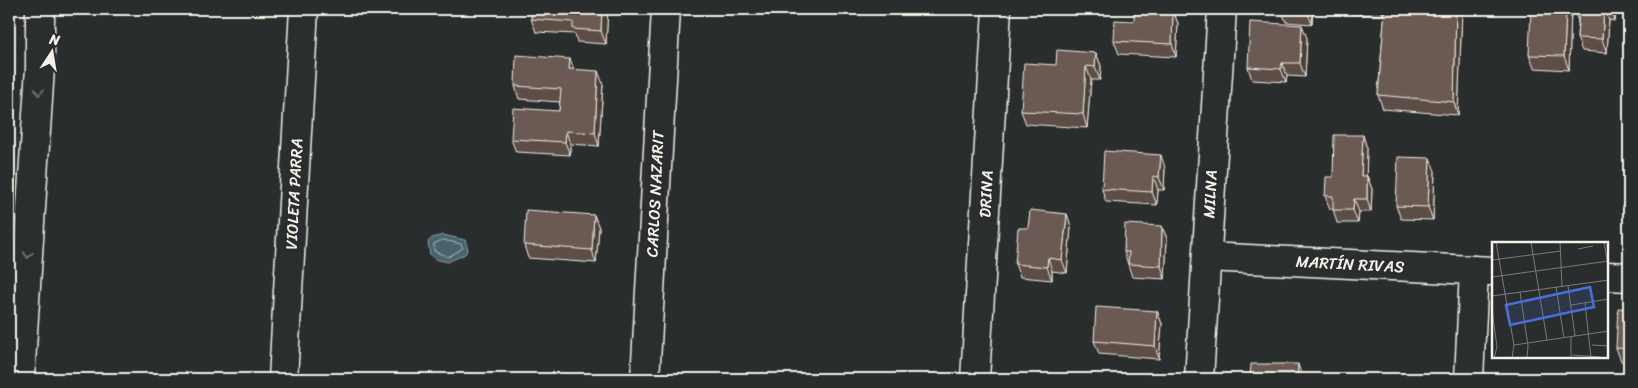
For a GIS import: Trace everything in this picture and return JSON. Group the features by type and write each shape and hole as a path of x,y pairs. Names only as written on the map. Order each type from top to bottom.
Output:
{"street":[{"path":"20,379 40,68 40,9"},
{"name":"VIOLETA PARRA","path":"283,379 304,9"},
{"name":"CARLOS NAZARIT","path":"644,379 666,9"},
{"name":"DRINA","path":"975,379 997,9"},
{"name":"MILNA","path":"1199,379 1222,9"},
{"name":"MARTÍN RIVAS","path":"1206,257 1483,270"},
{"path":"1469,379 1483,270"},
{"path":"1608,276 1629,277"}],"water":[{"path":"443,235 465,240 468,249 465,254 448,262 435,259 430,255 428,242 432,238"}],"building":[{"path":"532,9 602,9 601,31 573,29 573,22 531,19"},
{"path":"1134,9 1173,10 1172,44 1114,41 1115,20 1134,21"},
{"path":"1281,9 1307,9 1307,11"},
{"path":"1385,9 1456,9 1454,102 1378,95"},
{"path":"1531,9 1566,9 1564,56 1529,55"},
{"path":"1579,9 1604,9 1602,39 1577,38"},
{"path":"1250,22 1302,25 1300,63 1282,63 1281,69 1248,67"},
{"path":"1057,50 1096,53 1095,67 1086,66 1083,114 1021,111 1024,63 1056,65"},
{"path":"516,55 570,59 569,69 598,71 595,133 566,131 565,142 511,139 513,108 559,111 561,89 515,86"},
{"path":"1334,135 1363,135 1361,176 1367,176 1367,199 1354,199 1353,210 1333,210 1333,196 1325,196 1326,177 1333,177"},
{"path":"1104,151 1161,155 1159,177 1153,176 1152,192 1102,189"},
{"path":"1398,157 1430,158 1428,207 1396,206"},
{"path":"526,210 594,215 592,250 524,245"},
{"path":"1030,210 1067,214 1062,260 1048,258 1047,267 1015,264 1018,228 1028,228"},
{"path":"1125,224 1162,226 1161,266 1128,264 1129,252 1124,252"},
{"path":"1096,307 1157,311 1155,346 1094,341"},
{"path":"1618,308 1629,309 1629,349 1616,348"},
{"path":"1251,364 1298,364 1297,379 1250,379"}]}
